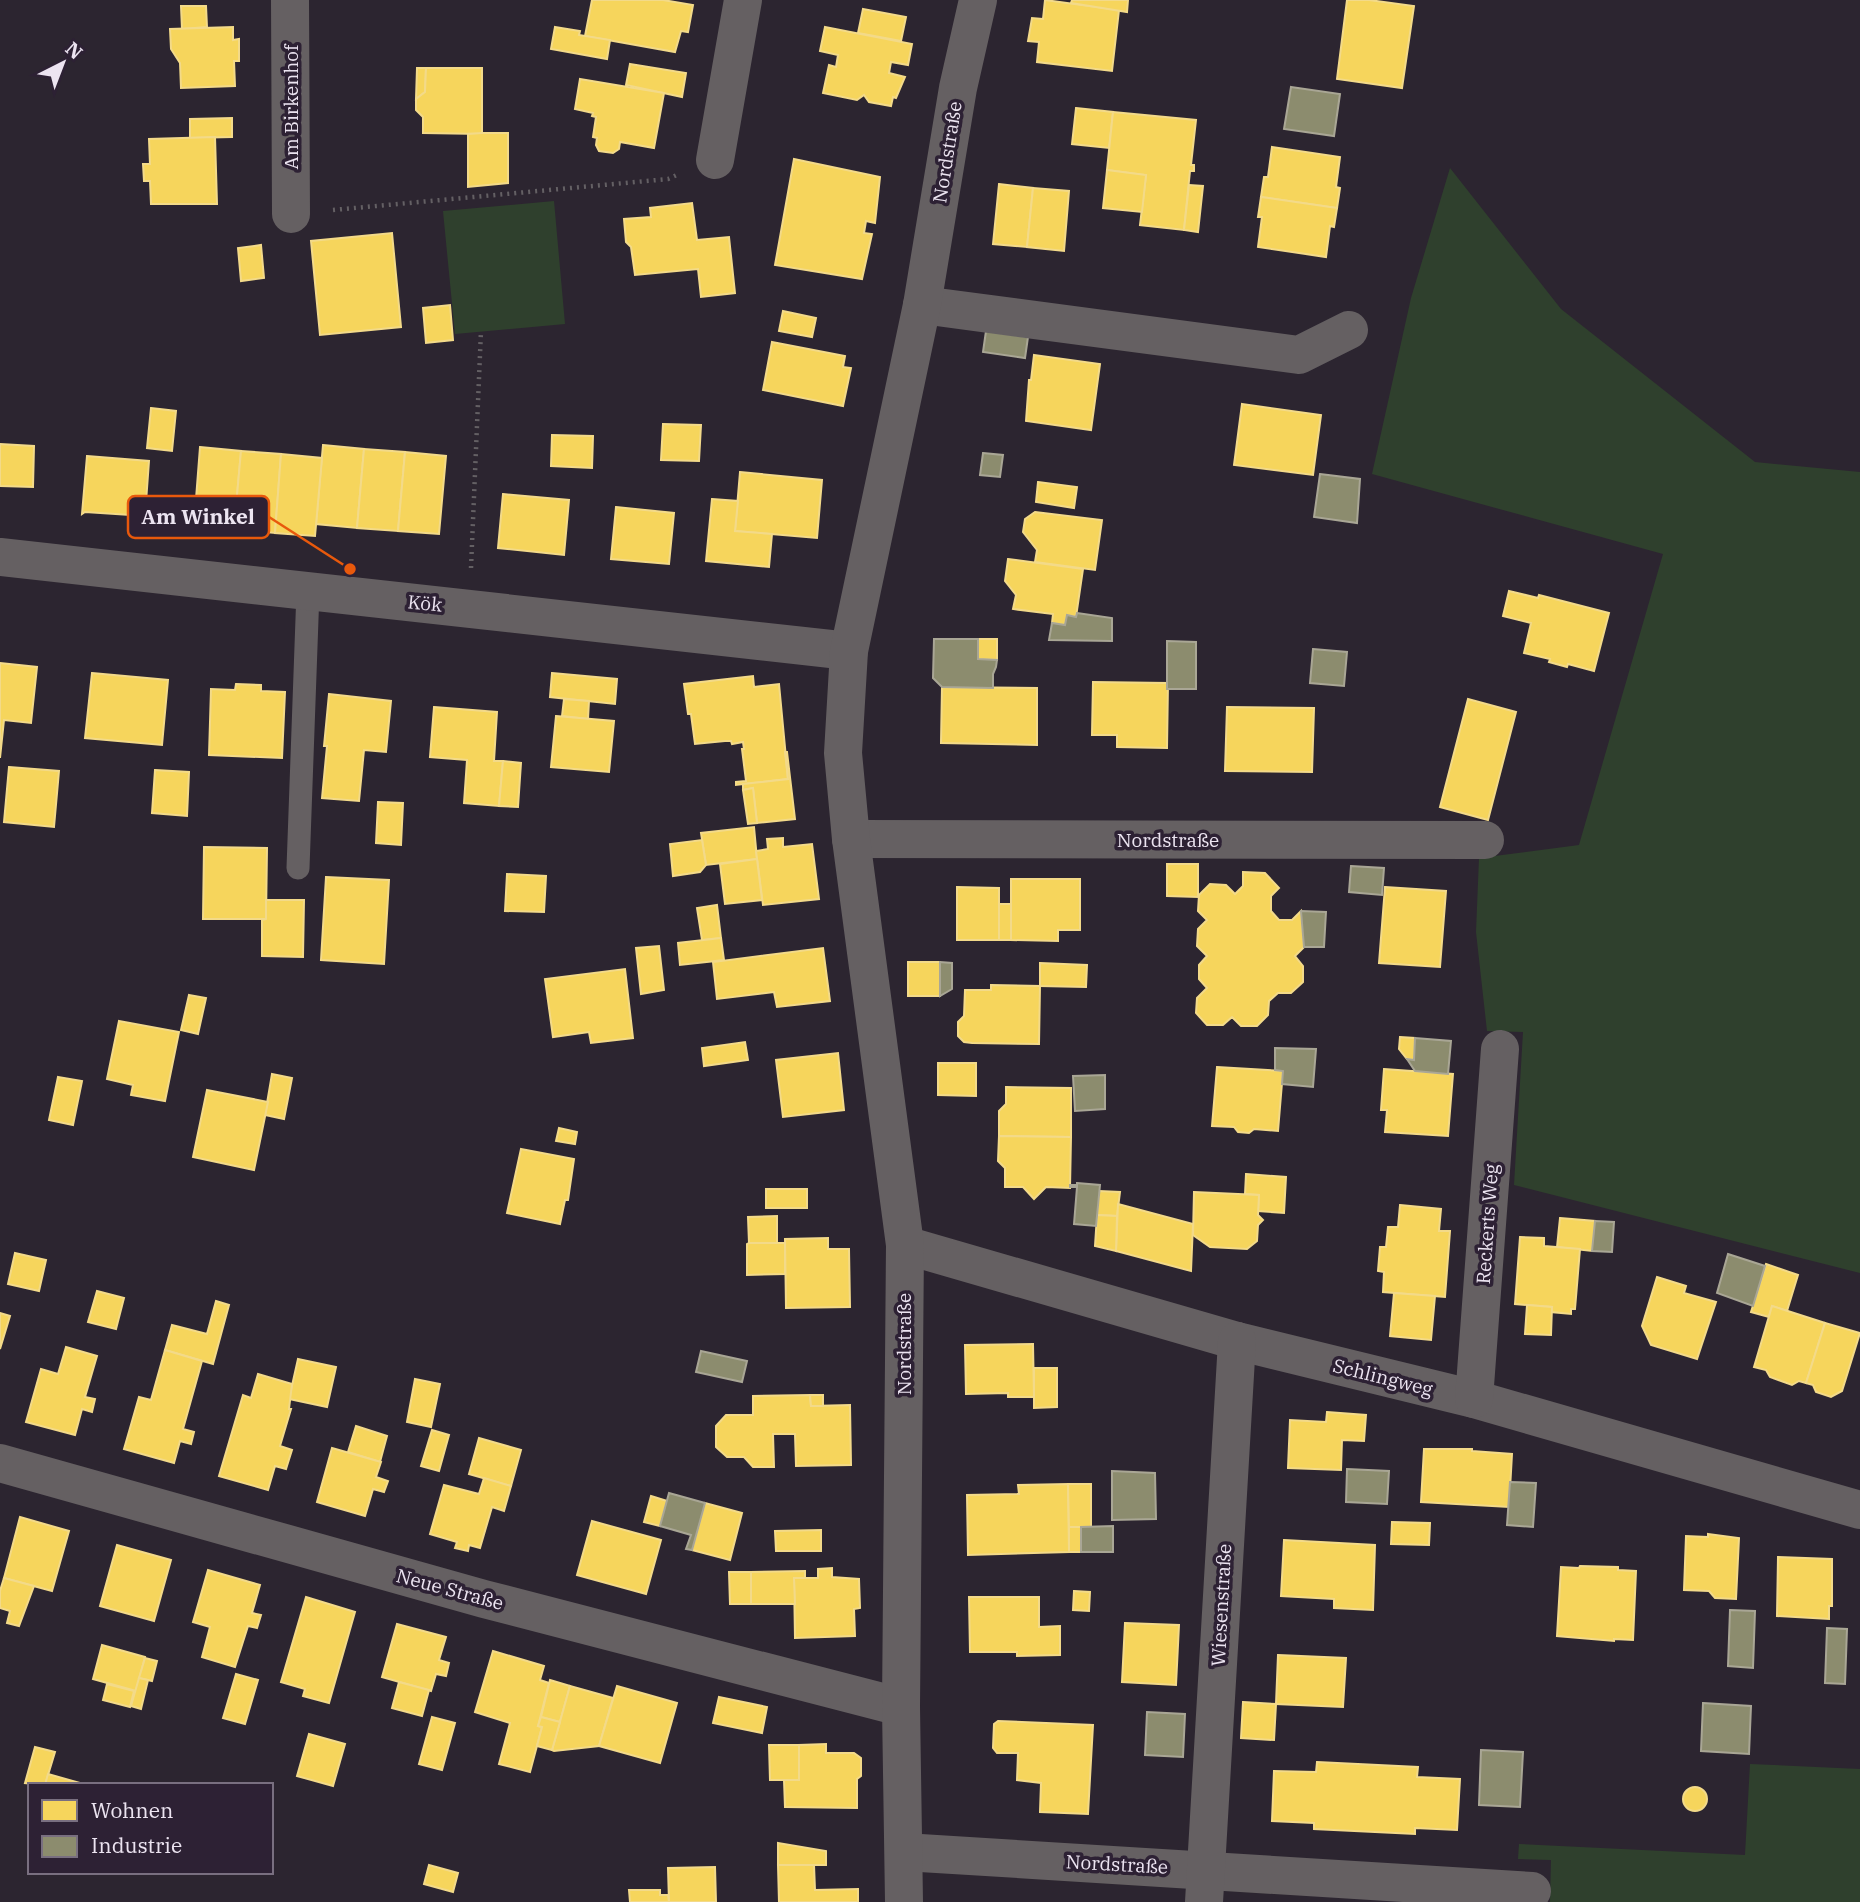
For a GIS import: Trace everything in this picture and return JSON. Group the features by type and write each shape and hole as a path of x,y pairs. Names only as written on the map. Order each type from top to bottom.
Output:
{"street":[{"name":"Am Birkenhof","path":"290,0 291,214"},
{"path":"715,160 743,0"},
{"name":"Nordstraße","path":"904,1902 901,1707 905,1245 851,839 843,753 849,651 922,306 958,88 978,0"},
{"path":"922,306 1299,355 1349,330"},
{"name":"Kök","path":"0,557 849,651"},
{"name":"Nordstraße","path":"851,839 1485,840"},
{"name":"Reckerts Weg","path":"1474,1399 1500,1049"},
{"name":"Schlingweg","path":"905,1245 1237,1340 1474,1399 1860,1510"},
{"name":"Wiesenstraße","path":"1205,1886 1237,1340"},
{"name":"Neue Straße","path":"0,1463 484,1599 901,1707"},
{"name":"Nordstraße","path":"904,1852 1205,1886"},
{"path":"1205,1886 1532,1896"}],"lane":[{"path":"298,868 308,591"}],"path":[{"path":"291,214 668,178 715,160"},
{"path":"469,608 481,331"}],"green space":[{"path":"1450,168 1561,309 1755,462 1860,472 1860,1273 1514,1185 1523,1032 1487,1031 1476,932 1479,858 1579,845 1663,554 1372,474 1411,298"},
{"path":"554,201 565,324 455,334 443,211"},
{"path":"1750,1764 1860,1769 1860,1902 1550,1902 1551,1860 1518,1859 1519,1844 1745,1855"}],"building: Wohnen":[{"path":"592,0 663,0 693,5 688,32 681,31 675,52 585,36"},
{"path":"1045,0 1119,10 1112,71 1037,62 1039,42 1028,41 1032,18 1043,19"},
{"path":"1072,0 1128,0 1127,12 1071,3"},
{"path":"1347,0 1414,6 1402,88 1337,79"},
{"path":"181,6 206,6 207,27 182,29"},
{"path":"863,9 906,17 901,41 858,33"},
{"path":"233,27 233,40 239,39 239,61 234,61 235,86 181,88 180,63 171,49 170,29"},
{"path":"555,27 580,31 579,35 610,40 607,59 551,49"},
{"path":"825,27 912,44 908,65 891,62 889,73 905,77 896,98 893,97 891,106 869,102 864,95 857,100 823,93 829,65 836,67 838,55 820,51"},
{"path":"630,64 686,73 682,97 626,85"},
{"path":"417,68 426,68 425,92 416,99"},
{"path":"426,68 482,68 482,134 423,133 423,117 416,110 416,99 425,92"},
{"path":"580,79 664,93 654,148 620,142 619,149 613,153 599,151 597,138 593,137 596,117 592,116 593,113 575,109"},
{"path":"1076,108 1113,112 1109,148 1072,144"},
{"path":"1113,112 1196,120 1191,165 1194,165 1194,171 1190,171 1184,230 1140,225 1146,175 1107,170"},
{"path":"232,118 232,137 190,138 190,119"},
{"path":"508,133 508,183 468,187 468,134"},
{"path":"215,137 217,204 151,204 150,181 144,181 143,164 150,164 149,139"},
{"path":"1272,147 1340,157 1336,187 1340,188 1337,208 1261,197 1264,177 1268,177"},
{"path":"794,159 880,177 875,223 866,221 864,233 872,234 862,279 775,265"},
{"path":"1107,170 1146,175 1142,212 1103,208"},
{"path":"999,184 1033,188 1027,247 993,244"},
{"path":"1189,185 1203,186 1198,232 1184,230"},
{"path":"1033,188 1069,191 1064,251 1027,247"},
{"path":"1261,197 1337,208 1334,227 1330,226 1326,257 1258,247 1262,217 1258,217"},
{"path":"692,203 697,240 729,237 735,293 701,297 698,269 635,275 631,247 626,242 624,219 651,217 650,208"},
{"path":"392,233 401,327 320,335 311,241"},
{"path":"261,245 264,278 241,281 238,248"},
{"path":"450,305 453,340 426,343 423,308"},
{"path":"783,311 816,318 812,337 779,331"},
{"path":"772,342 845,356 843,367 851,368 843,406 763,390"},
{"path":"1034,355 1100,364 1091,430 1026,421"},
{"path":"1242,404 1321,415 1313,475 1234,465"},
{"path":"151,408 176,411 172,451 147,448"},
{"path":"663,424 701,425 699,461 661,460"},
{"path":"552,435 593,436 592,468 551,466"},
{"path":"0,444 34,446 33,487 0,486"},
{"path":"323,445 364,449 357,528 316,524"},
{"path":"200,447 241,451 234,529 194,525"},
{"path":"364,449 405,452 398,531 357,528"},
{"path":"241,451 281,454 275,533 234,529"},
{"path":"405,452 446,456 439,534 398,531"},
{"path":"281,454 322,458 315,536 275,533"},
{"path":"87,456 149,461 145,516 82,514"},
{"path":"740,472 822,480 817,538 735,531"},
{"path":"1038,482 1077,487 1074,508 1036,502"},
{"path":"503,494 569,500 564,555 498,548"},
{"path":"712,499 738,501 735,531 772,534 769,567 706,561"},
{"path":"616,507 674,513 669,564 611,559"},
{"path":"1035,512 1102,520 1095,570 1035,562 1037,550 1023,532 1025,519"},
{"path":"1008,559 1083,569 1076,617 1067,615 1065,625 1052,623 1053,614 1013,609 1016,595 1005,581"},
{"path":"1509,591 1538,598 1539,595 1609,613 1594,671 1568,664 1567,667 1549,662 1550,659 1524,653 1531,623 1503,616"},
{"path":"978,639 997,639 997,660 978,659"},
{"path":"0,663 37,667 31,723 4,720 0,758"},
{"path":"92,673 168,680 162,745 85,738"},
{"path":"552,673 617,679 615,704 550,697"},
{"path":"753,676 754,687 779,684 788,779 736,785 736,782 746,781 743,742 695,744 684,684"},
{"path":"1093,682 1168,683 1167,748 1117,747 1117,735 1092,735"},
{"path":"236,684 261,685 261,691 285,692 282,758 209,755 211,689 235,690"},
{"path":"942,687 1037,688 1037,745 941,743"},
{"path":"329,694 391,701 386,752 364,750 359,801 322,798"},
{"path":"564,699 589,701 588,719 562,716"},
{"path":"1468,699 1516,712 1488,820 1440,807"},
{"path":"434,707 497,712 494,761 503,761 499,806 464,803 467,760 430,757"},
{"path":"1227,707 1314,708 1312,772 1225,771"},
{"path":"556,716 614,721 609,772 551,767"},
{"path":"785,752 795,819 757,823 753,788 743,790 743,784 788,779"},
{"path":"503,761 521,763 518,807 499,806"},
{"path":"9,767 59,771 54,827 4,822"},
{"path":"155,770 189,772 187,816 152,813"},
{"path":"753,788 757,823 748,824 743,790"},
{"path":"378,802 403,803 401,845 376,843"},
{"path":"754,827 757,859 706,865 701,833"},
{"path":"783,838 783,847 812,844 819,899 763,905 756,851 768,849 767,839"},
{"path":"702,840 706,865 700,872 673,876 670,844"},
{"path":"204,847 267,848 266,919 203,919"},
{"path":"757,859 762,900 725,904 720,864"},
{"path":"1167,864 1198,864 1198,897 1167,896"},
{"path":"1243,872 1265,873 1279,888 1271,896 1271,911 1279,920 1292,920 1301,911 1304,947 1295,956 1303,966 1303,982 1291,993 1278,993 1269,1001 1268,1015 1257,1026 1241,1026 1232,1017 1223,1025 1207,1025 1196,1013 1197,998 1207,988 1199,979 1199,965 1207,956 1197,946 1198,929 1207,920 1198,911 1199,895 1210,884 1226,885 1235,894 1243,886"},
{"path":"507,874 546,876 544,912 505,911"},
{"path":"326,877 389,880 384,964 321,960"},
{"path":"1011,879 1080,879 1080,930 1058,930 1058,941 1011,940"},
{"path":"957,887 999,888 999,940 957,940"},
{"path":"1385,887 1446,891 1440,967 1379,963"},
{"path":"266,900 304,900 303,957 262,956 262,920 266,919"},
{"path":"999,904 1011,904 1011,940 999,940"},
{"path":"717,905 721,938 702,940 697,908"},
{"path":"721,938 724,960 680,965 678,943"},
{"path":"659,946 664,990 641,994 636,948"},
{"path":"823,948 830,1001 777,1007 774,992 717,999 713,962"},
{"path":"908,962 940,962 940,996 908,996"},
{"path":"1040,963 1087,965 1086,987 1040,986"},
{"path":"625,969 633,1038 591,1043 589,1032 553,1037 545,979"},
{"path":"991,985 1040,986 1039,1044 972,1043 964,1042 958,1036 958,1022 964,1016 965,990 991,990"},
{"path":"189,995 206,998 198,1034 181,1030"},
{"path":"119,1021 179,1032 165,1101 131,1095 133,1085 107,1079"},
{"path":"1400,1037 1415,1038 1414,1060 1407,1059 1399,1049"},
{"path":"745,1042 748,1060 704,1066 702,1048"},
{"path":"838,1053 844,1110 783,1117 776,1060"},
{"path":"938,1063 976,1063 976,1096 938,1095"},
{"path":"1217,1067 1283,1071 1278,1131 1254,1129 1249,1133 1238,1132 1234,1127 1212,1126"},
{"path":"1384,1069 1453,1074 1448,1136 1385,1132 1387,1110 1381,1110"},
{"path":"272,1074 292,1078 284,1119 265,1115"},
{"path":"58,1077 82,1081 73,1125 49,1120"},
{"path":"1006,1087 1071,1088 1071,1137 999,1136 999,1111 1006,1104"},
{"path":"207,1090 268,1102 254,1170 193,1157"},
{"path":"559,1128 577,1132 575,1144 556,1141"},
{"path":"999,1136 1071,1137 1070,1188 1046,1187 1034,1199 1023,1187 1005,1187 1005,1168 998,1161"},
{"path":"521,1149 574,1159 568,1200 565,1200 560,1224 507,1213"},
{"path":"1246,1174 1286,1177 1284,1213 1258,1211 1259,1195 1245,1194"},
{"path":"766,1189 807,1189 807,1208 766,1208"},
{"path":"1099,1191 1120,1192 1117,1216 1097,1215"},
{"path":"1194,1192 1259,1195 1258,1215 1263,1220 1258,1225 1257,1241 1247,1249 1210,1247 1193,1235"},
{"path":"1118,1204 1193,1224 1191,1271 1116,1251"},
{"path":"1400,1205 1441,1209 1439,1231 1450,1231 1445,1297 1383,1292 1384,1272 1378,1271 1380,1247 1386,1247 1388,1227 1398,1227"},
{"path":"1097,1215 1117,1216 1116,1251 1095,1246"},
{"path":"777,1216 777,1243 749,1243 748,1217"},
{"path":"1560,1218 1595,1221 1592,1251 1557,1247"},
{"path":"1520,1237 1544,1238 1544,1246 1580,1249 1575,1309 1571,1309 1571,1314 1551,1312 1552,1307 1515,1304"},
{"path":"828,1238 828,1249 849,1249 850,1307 786,1308 785,1239"},
{"path":"749,1243 785,1243 785,1274 747,1275"},
{"path":"15,1253 46,1260 39,1291 8,1284"},
{"path":"1766,1264 1798,1275 1787,1311 1772,1306 1769,1317 1751,1312"},
{"path":"1657,1277 1686,1286 1684,1293 1716,1302 1697,1359 1651,1345 1642,1326"},
{"path":"97,1291 124,1298 116,1329 88,1322"},
{"path":"1394,1293 1435,1296 1431,1340 1390,1336"},
{"path":"216,1301 229,1305 213,1364 165,1350 172,1325 207,1334"},
{"path":"1527,1305 1552,1307 1551,1335 1525,1334"},
{"path":"1772,1306 1825,1323 1806,1383 1799,1381 1792,1385 1770,1377 1766,1370 1754,1367"},
{"path":"0,1313 10,1316 0,1349"},
{"path":"1825,1323 1860,1333 1842,1391 1831,1397 1816,1392 1813,1385 1806,1383"},
{"path":"1033,1344 1034,1397 1008,1397 1008,1393 966,1394 965,1345"},
{"path":"66,1347 97,1356 85,1397 95,1399 92,1412 82,1409 75,1435 26,1422 41,1369 58,1374"},
{"path":"165,1350 202,1361 183,1429 194,1432 191,1444 180,1441 174,1463 124,1449 139,1397 151,1400"},
{"path":"298,1359 336,1367 327,1407 289,1399"},
{"path":"1034,1368 1057,1368 1057,1407 1034,1408"},
{"path":"258,1374 292,1384 291,1409 280,1446 292,1450 286,1469 275,1466 268,1490 219,1476 243,1395 251,1398"},
{"path":"415,1379 440,1384 431,1427 407,1422"},
{"path":"810,1395 811,1406 850,1405 851,1465 796,1466 795,1434 773,1434 774,1467 753,1467 744,1457 727,1457 716,1447 716,1426 726,1415 753,1415 753,1396"},
{"path":"810,1395 823,1395 823,1406 811,1406"},
{"path":"1327,1412 1366,1415 1364,1441 1342,1440 1341,1470 1288,1468 1290,1420 1326,1422"},
{"path":"356,1426 387,1436 380,1462 348,1452"},
{"path":"432,1430 449,1435 439,1471 421,1466"},
{"path":"479,1438 521,1450 511,1486 469,1474"},
{"path":"332,1448 381,1462 376,1477 388,1481 384,1492 373,1489 365,1516 317,1502"},
{"path":"1424,1449 1472,1449 1512,1454 1509,1507 1421,1502"},
{"path":"484,1478 511,1486 504,1511 492,1507 480,1548 469,1545 468,1551 455,1548 457,1542 430,1534 444,1485 479,1494"},
{"path":"1068,1484 1069,1552 968,1555 967,1495 1019,1494 1018,1485"},
{"path":"1068,1484 1091,1484 1091,1527 1069,1527"},
{"path":"651,1496 667,1501 660,1526 644,1522"},
{"path":"705,1503 742,1513 730,1560 692,1550"},
{"path":"20,1517 69,1531 52,1591 4,1578"},
{"path":"592,1521 661,1540 646,1594 577,1575"},
{"path":"1392,1522 1430,1523 1429,1545 1391,1544"},
{"path":"1069,1527 1081,1527 1081,1552 1069,1552"},
{"path":"821,1530 821,1551 776,1551 775,1531"},
{"path":"1708,1534 1739,1538 1736,1599 1715,1598 1709,1591 1684,1590 1686,1536 1708,1537"},
{"path":"1284,1540 1375,1545 1373,1610 1334,1608 1334,1599 1281,1596"},
{"path":"117,1545 171,1560 154,1621 100,1606"},
{"path":"1778,1557 1832,1559 1832,1606 1829,1606 1829,1619 1777,1616"},
{"path":"1561,1567 1618,1567 1618,1570 1636,1571 1633,1640 1557,1636"},
{"path":"832,1568 832,1577 859,1579 860,1608 854,1609 855,1636 795,1638 794,1578 818,1578 818,1569"},
{"path":"208,1570 260,1585 252,1613 261,1615 257,1628 248,1626 235,1667 202,1657 210,1627 193,1622"},
{"path":"805,1571 805,1578 794,1578 795,1604 751,1604 751,1572"},
{"path":"729,1572 751,1572 751,1604 730,1604"},
{"path":"4,1578 34,1586 19,1626 7,1623 10,1611 0,1608 0,1591"},
{"path":"1074,1591 1090,1592 1089,1611 1073,1610"},
{"path":"306,1597 355,1612 329,1703 303,1696 305,1689 281,1682"},
{"path":"969,1597 1039,1597 1039,1627 1060,1626 1060,1655 1017,1656 1017,1652 970,1652"},
{"path":"1125,1623 1179,1625 1176,1685 1122,1682"},
{"path":"397,1624 446,1637 439,1660 449,1663 446,1676 436,1674 431,1691 382,1677"},
{"path":"102,1645 145,1657 136,1691 93,1679"},
{"path":"493,1651 544,1666 540,1680 549,1683 538,1726 542,1727 530,1772 499,1764 510,1723 475,1712"},
{"path":"1278,1655 1346,1658 1343,1707 1276,1704"},
{"path":"145,1658 157,1661 152,1681 139,1678"},
{"path":"236,1674 258,1680 245,1724 223,1718"},
{"path":"139,1678 148,1680 141,1709 131,1706"},
{"path":"550,1680 570,1686 560,1722 541,1717"},
{"path":"399,1682 429,1690 422,1716 392,1708"},
{"path":"107,1684 134,1691 130,1707 103,1700"},
{"path":"570,1686 613,1698 599,1746 554,1751 552,1750"},
{"path":"617,1686 677,1703 660,1763 599,1746"},
{"path":"719,1697 767,1707 762,1733 713,1723"},
{"path":"1243,1702 1276,1704 1274,1740 1241,1738"},
{"path":"432,1717 455,1723 442,1770 419,1764"},
{"path":"541,1717 560,1722 552,1750 537,1746 542,1727 538,1726"},
{"path":"998,1721 1093,1725 1088,1814 1040,1812 1041,1783 1017,1780 1018,1753 997,1753 993,1748 994,1724"},
{"path":"309,1734 345,1744 333,1786 297,1776"},
{"path":"826,1744 826,1753 854,1753 861,1758 861,1776 857,1779 857,1808 785,1807 784,1780 799,1780 799,1745"},
{"path":"769,1745 799,1745 799,1780 770,1780"},
{"path":"35,1747 55,1752 46,1783 25,1783"},
{"path":"1317,1762 1418,1767 1417,1777 1460,1779 1457,1830 1415,1828 1415,1834 1314,1829 1314,1823 1272,1821 1274,1771 1316,1772"},
{"path":"48,1774 80,1783 46,1783"},
{"path":"1695,1787 1704,1790 1707,1799 1704,1808 1695,1811 1686,1808 1683,1799 1686,1790"},
{"path":"778,1843 826,1851 826,1865 778,1865"},
{"path":"429,1865 458,1873 453,1892 424,1884"},
{"path":"778,1865 814,1865 815,1890 858,1889 858,1902 779,1902"},
{"path":"715,1867 716,1902 669,1902 668,1868"},
{"path":"629,1890 660,1890 660,1895 668,1895 669,1902 630,1902"}],"building: Industrie":[{"path":"1291,87 1340,94 1334,136 1284,129"},
{"path":"986,331 1028,337 1025,358 983,352"},
{"path":"983,453 1003,455 1000,477 980,475"},
{"path":"1320,474 1360,479 1357,523 1314,517"},
{"path":"1077,613 1112,618 1112,641 1049,640 1052,623 1065,625 1067,615 1076,617"},
{"path":"934,639 978,639 978,659 997,660 993,688 942,687 933,678"},
{"path":"1167,641 1196,642 1196,689 1167,689"},
{"path":"1313,649 1347,652 1344,686 1310,683"},
{"path":"1351,866 1384,868 1382,895 1349,892"},
{"path":"1301,911 1326,912 1324,947 1304,947"},
{"path":"940,962 952,963 952,989 940,996"},
{"path":"1415,1038 1451,1041 1448,1074 1415,1071 1407,1059 1414,1060"},
{"path":"1275,1048 1316,1049 1313,1087 1282,1084 1283,1071 1275,1070"},
{"path":"1105,1075 1105,1109 1075,1111 1073,1076"},
{"path":"1070,1185 1100,1185 1096,1226 1074,1224 1077,1187"},
{"path":"1595,1221 1614,1222 1612,1252 1592,1251"},
{"path":"1728,1254 1765,1266 1753,1306 1717,1293"},
{"path":"701,1351 747,1361 742,1382 696,1372"},
{"path":"1347,1469 1389,1471 1387,1504 1346,1502"},
{"path":"1112,1471 1155,1473 1156,1519 1112,1520"},
{"path":"1510,1482 1536,1483 1533,1527 1507,1525"},
{"path":"669,1493 705,1503 692,1550 686,1549 691,1535 660,1526"},
{"path":"1113,1526 1113,1552 1081,1552 1081,1527"},
{"path":"1730,1610 1755,1611 1753,1668 1728,1666"},
{"path":"1827,1628 1847,1629 1845,1684 1825,1683"},
{"path":"1703,1703 1751,1706 1749,1754 1701,1751"},
{"path":"1147,1712 1185,1714 1183,1757 1145,1755"},
{"path":"1481,1750 1523,1752 1520,1807 1479,1805"}],"place":[{"name":"Am Winkel","path":"350,569"}]}
